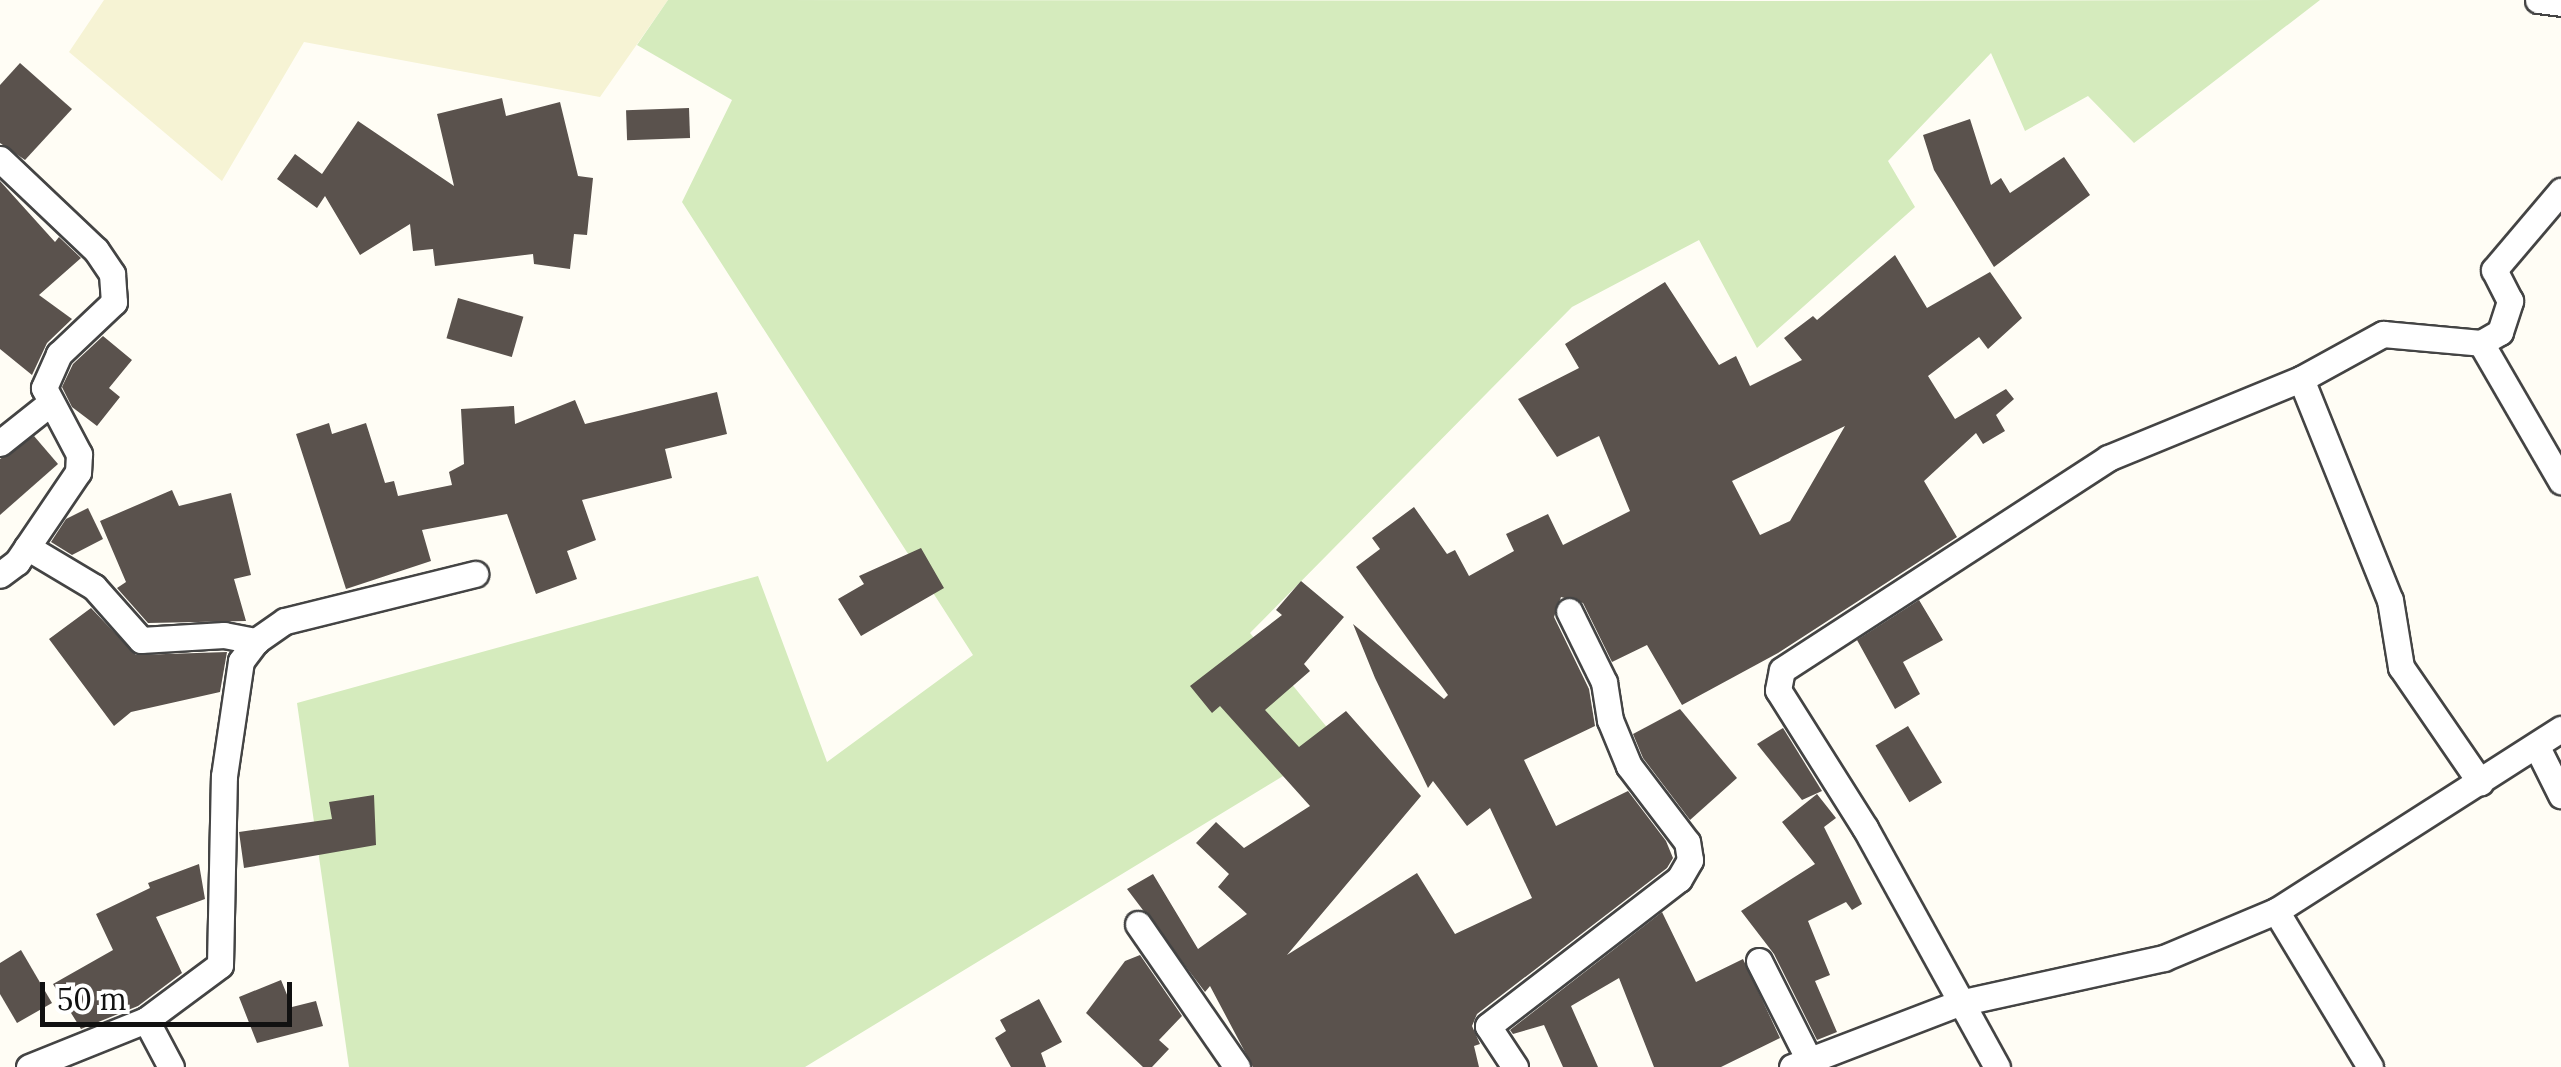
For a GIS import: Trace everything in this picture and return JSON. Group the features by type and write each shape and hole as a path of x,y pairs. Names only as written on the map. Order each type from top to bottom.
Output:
{"street":[{"path":"2538,0 2561,3"},
{"path":"0,159 96,250 112,274 114,302 59,354 44,388 49,404 79,454 78,472 27,547 0,575"},
{"path":"1998,1067 1777,679 2108,458 2301,378 2382,334 2481,343 2500,332 2508,318 2510,301 2495,282 2499,259 2561,191"},
{"path":"2481,343 2561,481"},
{"path":"2301,378 2390,600 2401,667 2480,782"},
{"path":"0,442 49,404"},
{"path":"27,547 94,587 141,640 224,635 256,641"},
{"path":"30,1067 146,1020 220,964 224,776 241,660 256,641 285,621 475,574"},
{"path":"1515,1067 1488,1026 1679,879 1690,860 1688,842 1629,766 1610,720 1604,682 1569,610"},
{"path":"1759,961 1800,1064 1959,1003 2164,958 2276,911 2561,729"},
{"path":"2537,747 2561,796"},
{"path":"2276,911 2370,1067"},
{"path":"1138,924 1237,1067"},
{"path":"146,1020 171,1067"}],"shaded area":[{"path":"104,0 668,0 600,97 304,42 222,181 69,52"}],"green space":[{"path":"668,0 2320,0 2134,143 2088,96 2025,131 1991,53 1888,161 1915,207 1757,348 1699,240 1572,307 1250,633 1339,742 805,1067 349,1067 297,703 758,576 827,762 973,655 682,202 732,100 637,45"}],"building":[{"path":"20,63 72,109 25,160 0,143 0,85"},
{"path":"502,98 506,116 560,102 578,176 593,178 587,235 574,234 570,269 534,264 533,254 435,266 433,249 413,251 410,224 360,255 325,196 317,208 277,179 295,154 322,174 358,121 454,186 437,114"},
{"path":"689,108 690,138 627,140 626,110"},
{"path":"1970,119 1991,185 2001,178 2010,193 2064,157 2090,195 1994,267 1934,170 1923,135"},
{"path":"0,181 55,242 59,237 81,258 39,295 72,319 47,343 32,375 0,349"},
{"path":"1895,255 1927,308 1990,272 2022,318 1988,349 1979,337 1928,376 1955,419 2006,389 2014,399 1996,415 2005,431 1983,444 1976,433 1924,481 1957,537 1778,653 1682,705 1647,645 1612,662 1583,603 1561,597 1554,617 1589,689 1595,726 1524,760 1556,826 1628,791 1666,841 1673,858 1667,868 1477,1014 1472,1026 1480,1044 1474,1046 1479,1067 1253,1067 1210,986 1205,992 1127,889 1153,874 1198,949 1247,914 1218,887 1229,874 1196,843 1216,822 1244,848 1310,806 1220,706 1212,713 1190,686 1282,615 1276,610 1301,581 1344,617 1304,664 1310,671 1265,710 1299,747 1346,711 1421,796 1287,955 1417,873 1455,934 1532,898 1490,808 1467,826 1433,781 1428,788 1353,624 1444,699 1448,695 1356,567 1380,549 1372,538 1414,507 1447,554 1455,550 1469,576 1514,551 1506,534 1548,514 1563,545 1630,511 1599,436 1557,457 1518,399 1579,368 1565,344 1665,282 1719,365 1736,356 1750,386 1802,360 1784,338 1813,316 1817,320","holes":["1845,426 1790,521 1760,535 1732,481"]},
{"path":"458,298 523,317 512,357 446,338"},
{"path":"103,336 132,360 109,388 120,397 97,426 72,407 62,387 73,364"},
{"path":"717,392 727,434 665,449 672,478 582,500 596,540 567,551 577,579 536,594 507,514 422,530 431,561 346,589 296,434 329,423 332,434 366,423 385,483 394,481 398,496 452,485 449,472 464,464 461,409 514,406 515,424 575,400 585,424"},
{"path":"34,436 58,464 0,515 0,459"},
{"path":"172,490 179,506 231,493 251,575 234,579 246,621 148,623 117,588 126,582 100,521"},
{"path":"88,508 103,539 72,555 51,542 66,519"},
{"path":"921,548 944,588 861,636 838,599 864,584 859,576"},
{"path":"1919,600 1943,640 1903,662 1920,694 1895,709 1857,640"},
{"path":"91,608 136,655 227,652 220,692 131,712 114,726 49,639"},
{"path":"1680,709 1737,778 1690,820 1643,758 1633,734"},
{"path":"1908,726 1942,783 1909,802 1875,746"},
{"path":"1783,728 1822,791 1802,800 1757,744"},
{"path":"1817,794 1836,818 1824,827 1862,904 1852,910 1846,902 1808,921 1830,975 1815,981 1837,1032 1817,1040 1774,954 1741,911 1815,864 1782,822"},
{"path":"374,795 376,845 244,868 239,832 332,819 329,802"},
{"path":"199,864 205,899 156,917 182,973 138,1006 81,1029 53,984 113,950 96,914 150,888 148,883"},
{"path":"1662,912 1696,982 1743,959 1780,1038 1721,1067 1654,1067 1619,978 1571,1006 1598,1067 1563,1067 1544,1025 1513,1034 1510,1030"},
{"path":"21,950 52,1003 17,1023 0,994 0,963"},
{"path":"1140,955 1182,1016 1159,1040 1169,1049 1152,1067 1143,1067 1086,1013 1125,961"},
{"path":"281,980 292,1007 316,1001 323,1026 257,1043 239,997"},
{"path":"1039,999 1062,1042 1041,1053 1046,1067 1011,1067 995,1038 1006,1031 1000,1020"}]}
